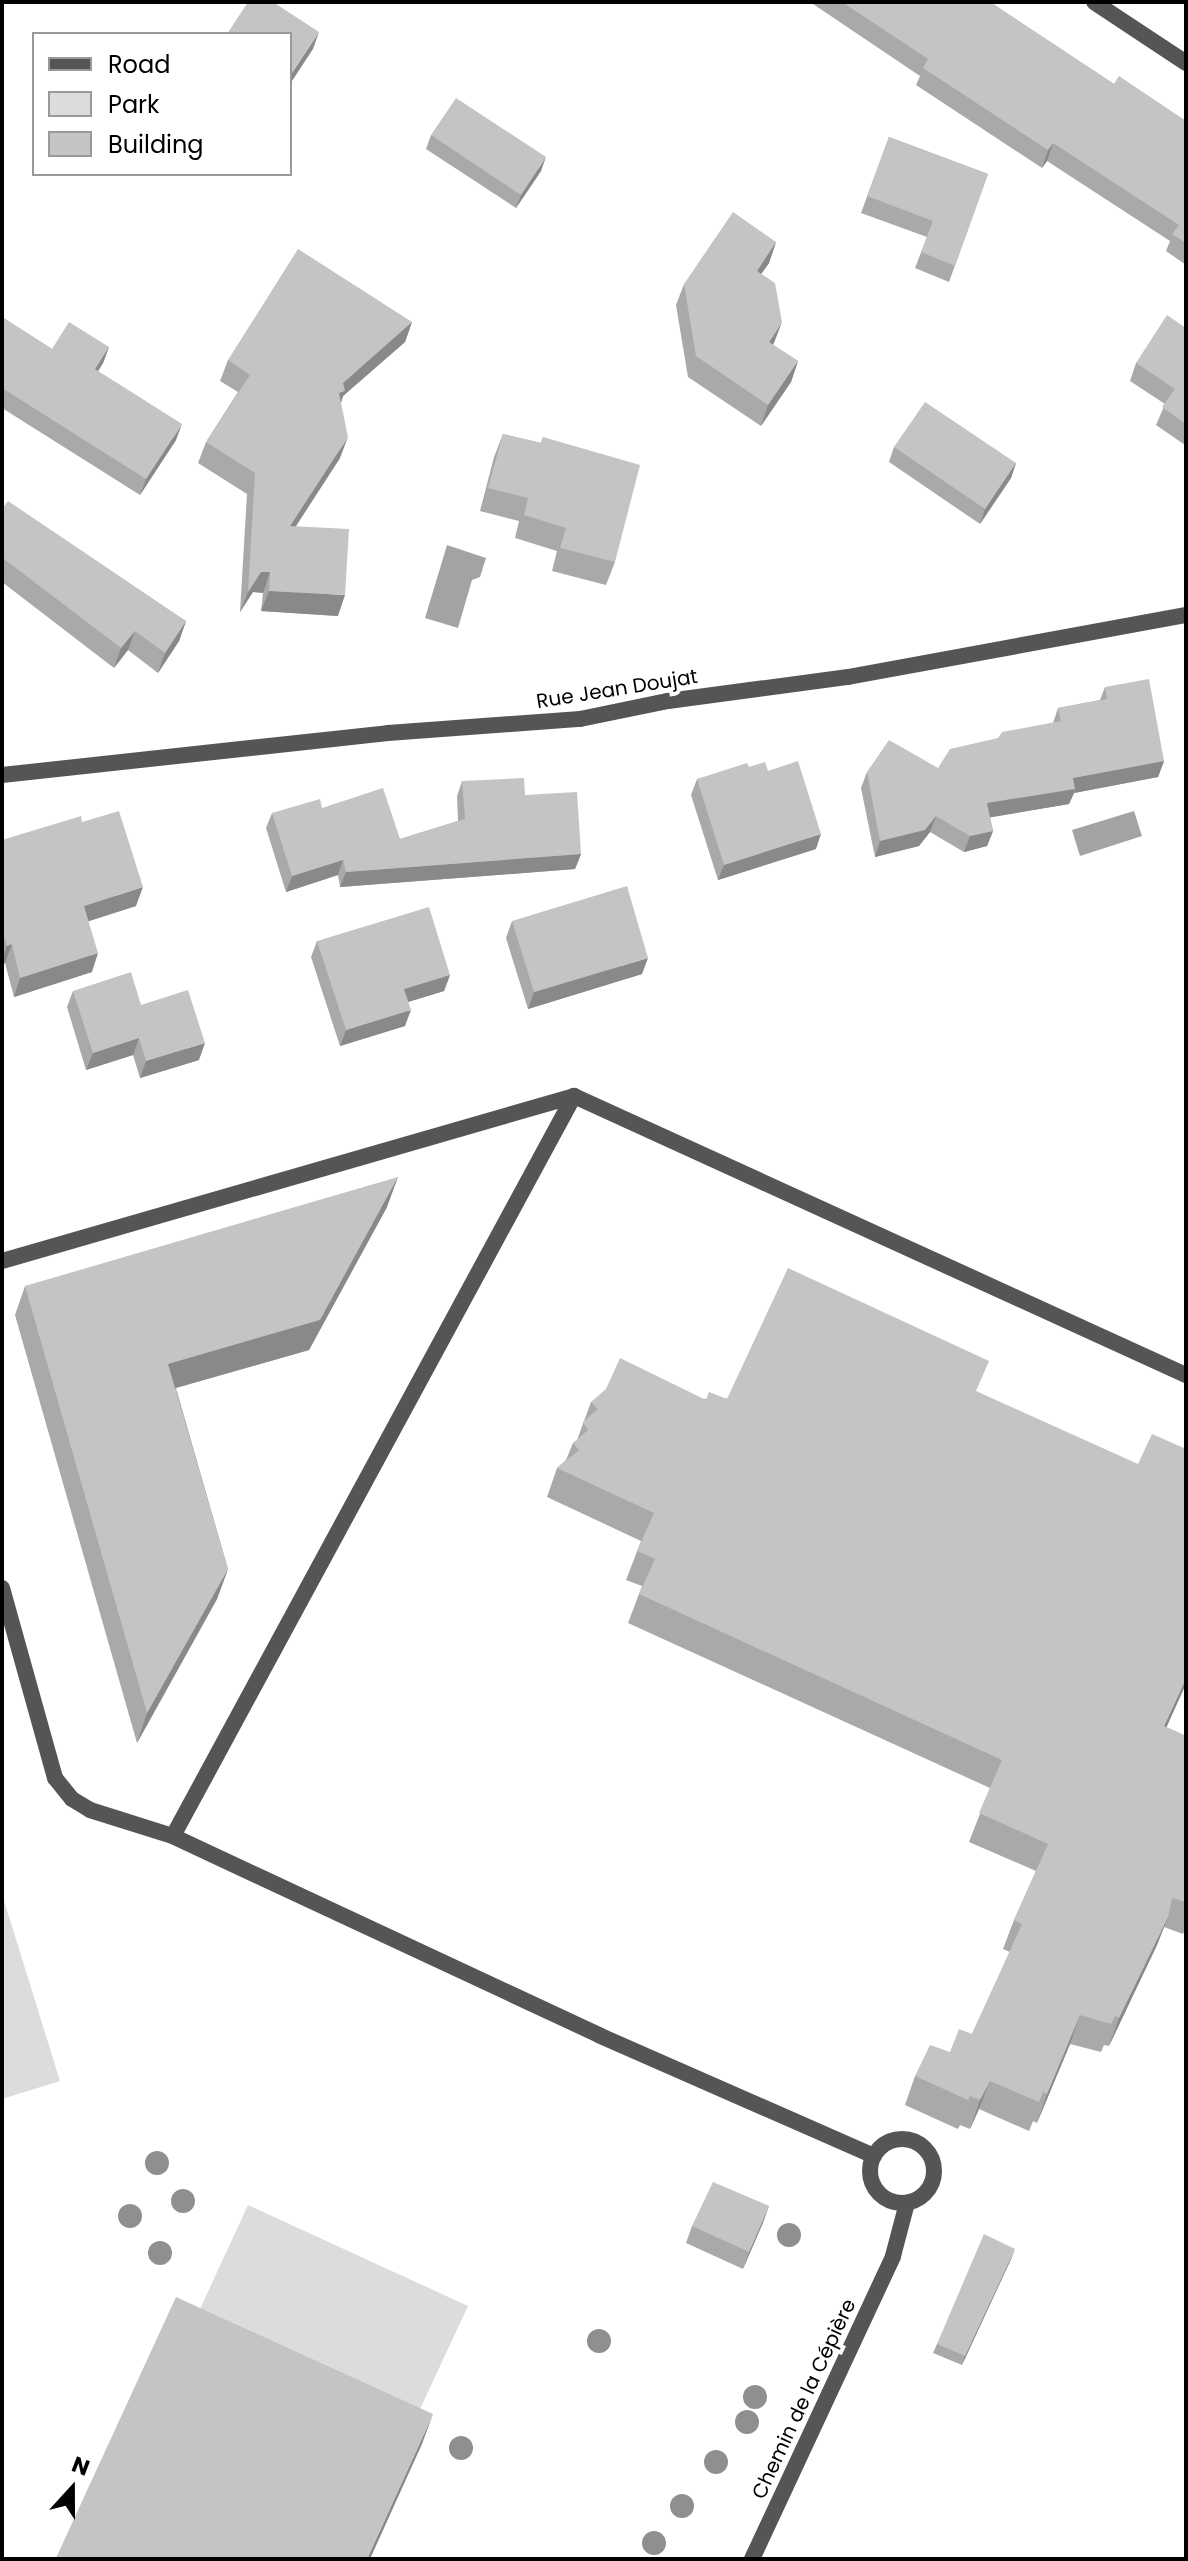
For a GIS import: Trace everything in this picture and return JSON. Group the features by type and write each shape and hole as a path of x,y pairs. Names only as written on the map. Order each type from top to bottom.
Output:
{"street":[{"path":"1094,2 1186,63"},
{"name":"Rue Jean Doujat","path":"2,775 388,733 580,719 668,701 848,677 1186,615"},
{"path":"173,1836 574,1096"},
{"path":"2,1261 574,1096 1186,1375"},
{"path":"2,1588 55,1778 72,1799 90,1810 173,1836 599,2035 874,2156"},
{"path":"899,2139 910,2140 929,2152 935,2173 927,2194 907,2203 887,2201 879,2194 870,2176 874,2156 880,2147 899,2139"},
{"name":"Chemin de la Cépière","path":"752,2559 893,2256 907,2203"}],"green space":[{"path":"2,1894 60,2081 2,2099"},
{"path":"248,2205 468,2306 414,2422 194,2322"}],"shaded area":[{"path":"447,545 486,558 480,577 472,580 458,628 425,618"},
{"path":"1134,811 1142,836 1080,856 1072,830"}],"building":[{"path":"248,2 273,2 319,32 292,73 292,32 228,32"},
{"path":"842,2 990,2 1114,84 1119,76 1186,121 1186,243 1172,234 1179,225 1053,143 1048,150 923,68 928,59"},
{"path":"456,98 546,157 521,195 431,135"},
{"path":"889,137 988,174 955,266 921,252 933,221 867,196"},
{"path":"733,212 776,242 757,271 775,283 782,322 769,342 798,361 768,405 696,356 684,284"},
{"path":"298,249 412,322 343,383 345,391 339,393 348,437 290,526 349,529 345,595 269,591 270,572 261,572 248,592 255,473 206,442 250,375 228,360"},
{"path":"1167,315 1186,328 1186,424 1162,407 1175,389 1136,363"},
{"path":"2,317 52,349 69,322 109,347 95,369 182,424 146,479 2,388"},
{"path":"925,402 1016,463 985,509 894,447"},
{"path":"503,434 542,443 543,437 640,465 615,562 560,548 566,528 524,515 528,498 488,488"},
{"path":"8,501 186,621 165,653 135,631 121,648 4,559 2,562 2,509"},
{"path":"1149,679 1164,761 1073,778 1075,789 987,803 993,831 970,836 936,816 925,830 880,841 867,772 889,740 938,768 950,749 998,738 1002,732 1061,721 1058,708 1107,699 1105,687"},
{"path":"798,761 821,834 724,865 697,779 747,763 749,767 765,762 768,771"},
{"path":"524,778 525,795 577,792 581,854 346,872 343,860 292,876 272,813 320,799 322,808 383,788 400,839 465,819 462,781"},
{"path":"119,811 143,887 84,906 98,953 20,978 12,944 7,946 2,930 2,840 81,816 82,822"},
{"path":"627,886 648,958 534,992 512,921"},
{"path":"429,907 450,975 404,989 411,1010 346,1030 317,941"},
{"path":"131,972 141,1005 188,990 205,1043 146,1061 139,1038 93,1053 73,991"},
{"path":"398,1177 320,1320 168,1364 228,1569 147,1713 25,1286"},
{"path":"788,1268 989,1361 976,1391 1138,1464 1152,1434 1186,1449 1186,1678 1164,1726 1186,1736 1186,1902 1172,1898 1168,1917 1119,2018 1115,2016 1111,2024 1080,2015 1047,2094 1043,2092 1039,2102 990,2081 980,2100 970,2096 968,2100 915,2076 930,2045 950,2052 959,2029 972,2034 1022,1924 1014,1920 1048,1844 979,1813 1002,1760 639,1594 655,1559 637,1551 654,1513 557,1468 579,1450 573,1443 588,1430 583,1422 598,1409 591,1402 606,1389 620,1358 706,1400 709,1392 727,1399"},
{"path":"713,2182 769,2206 749,2252 692,2226"},
{"path":"984,2234 1015,2249 965,2356 937,2344"},
{"path":"176,2297 433,2414 367,2559 56,2558"}]}
